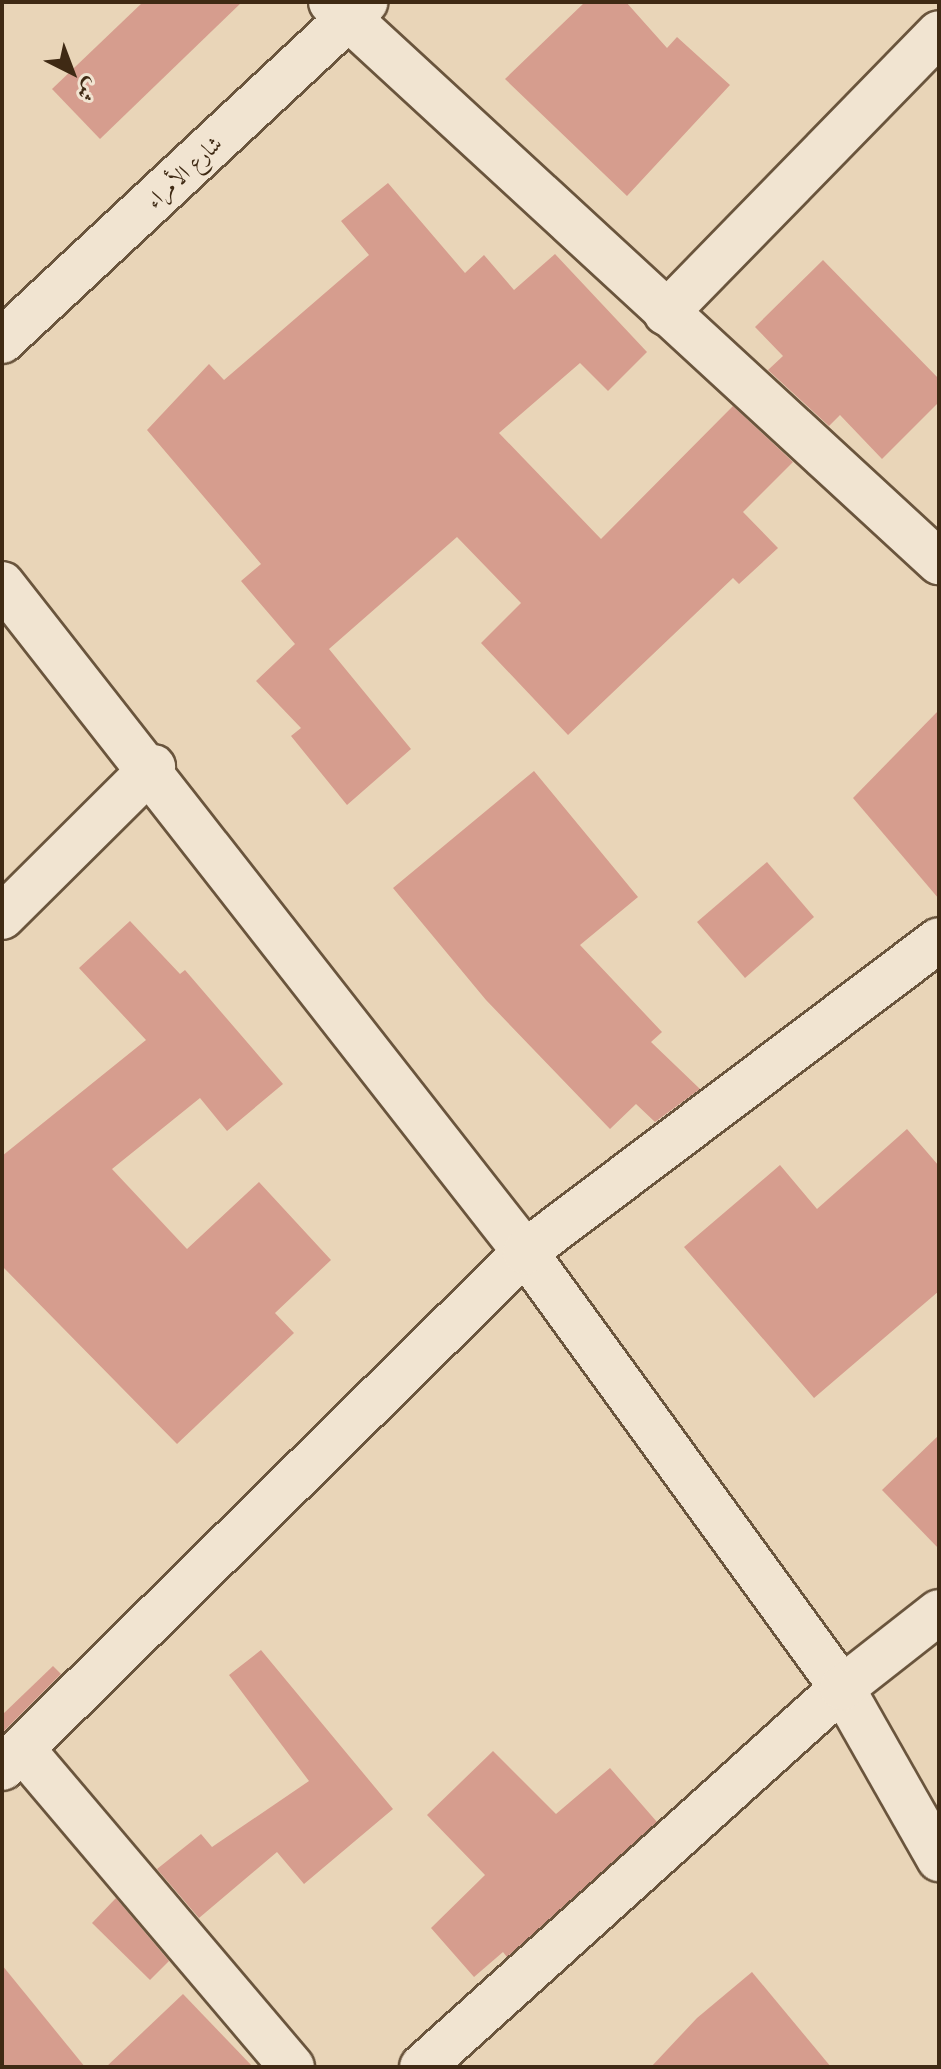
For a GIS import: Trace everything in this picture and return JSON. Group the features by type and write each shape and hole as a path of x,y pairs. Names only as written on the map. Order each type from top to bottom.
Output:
{"street":[{"path":"348,8 666,313 939,562"},
{"name":"شارع الأمراء","path":"2,341 348,8"},
{"path":"666,313 939,33"},
{"path":"2,584 153,767 525,1252 842,1688 939,1859"},
{"path":"2,917 153,767"},
{"path":"292,2067 12,1759 525,1252 939,940"},
{"path":"422,2067 842,1688 939,1612"}],"building":[{"path":"143,2 242,2 100,139 52,89"},
{"path":"585,2 626,2 667,48 677,37 730,85 627,196 505,79"},
{"path":"388,183 465,273 484,255 514,290 555,254 647,352 608,391 580,363 499,433 601,539 733,406 793,462 743,512 778,548 739,584 733,578 568,735 481,643 521,603 457,537 329,649 411,749 347,805 291,736 301,728 256,681 295,644 241,581 261,564 147,430 209,364 224,380 369,255 341,221"},
{"path":"823,260 939,379 939,402 882,459 840,415 829,426 768,370 783,356 755,327"},
{"path":"939,710 939,899 853,798"},
{"path":"534,771 638,897 580,945 662,1032 651,1042 700,1089 655,1122 636,1104 610,1129 486,1000 393,888"},
{"path":"767,862 814,917 745,978 697,922"},
{"path":"130,921 180,974 185,970 283,1084 227,1131 200,1098 112,1169 187,1249 259,1182 331,1260 275,1313 294,1333 177,1444 2,1266 2,1156 146,1040 79,968"},
{"path":"907,1129 939,1166 939,1291 814,1398 684,1247 780,1165 817,1209"},
{"path":"939,1435 939,1549 882,1490"},
{"path":"261,1650 393,1809 304,1884 277,1852 199,1918 157,1869 201,1834 212,1847 309,1781 229,1675"},
{"path":"53,1666 61,1674 2,1733 2,1715"},
{"path":"493,1751 556,1814 610,1768 657,1822 507,1957 503,1952 474,1977 431,1928 485,1875 427,1815"},
{"path":"116,1898 169,1961 150,1980 92,1923"},
{"path":"2,1965 85,2067 2,2067"},
{"path":"752,1972 831,2067 651,2067 697,2018"},
{"path":"183,1994 253,2067 106,2067"}]}
